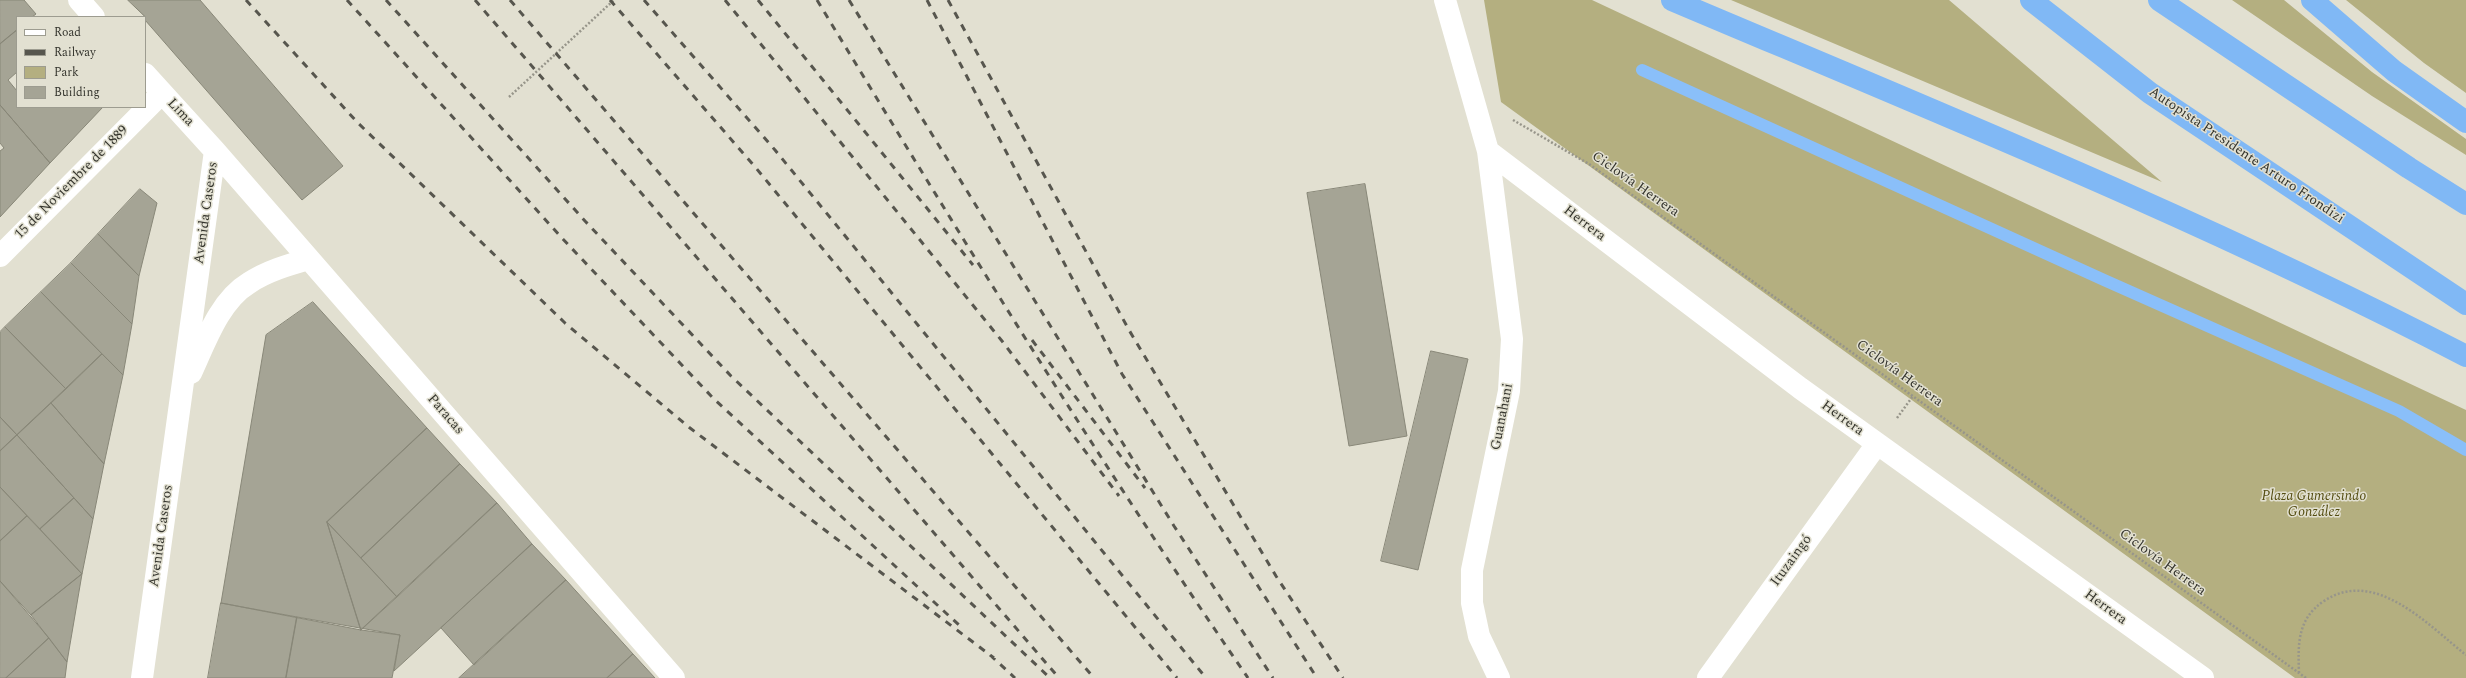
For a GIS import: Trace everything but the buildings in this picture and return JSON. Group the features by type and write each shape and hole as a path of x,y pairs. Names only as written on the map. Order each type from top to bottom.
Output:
{"highway":[{"path":"1672,0 2124,191 2301,273 2466,356"},
{"name":"Autopista Presidente Arturo Frondizi","path":"2031,0 2150,93 2466,304"},
{"path":"2159,0 2403,164 2466,204"},
{"path":"2312,0 2394,71 2466,122"}],"street":[{"path":"79,0 93,16"},
{"name":"Guanahani","path":"1445,0 1488,151 1512,339 1509,391 1472,570 1472,603 1479,636 1499,678"},
{"name":"Lima","path":"146,75 215,151"},
{"name":"15 de Noviembre de 1889","path":"0,256 162,94"},
{"name":"Paracas","path":"215,151 674,678"},
{"name":"Avenida Caseros","path":"142,678 215,151"},
{"name":"Herrera","path":"1488,151 1800,388 2203,678"},
{"name":"Avenida Caseros","path":"182,394 212,330 228,303 248,283 276,268 309,259"},
{"name":"Ituzaingó","path":"1708,678 1877,444"}],"path":[{"path":"509,97 614,0"},
{"name":"Ciclovía Herrera","path":"1473,97 1589,164 2306,678"},
{"path":"2299,673 2298,640 2302,623 2315,606 2334,594 2357,589 2381,595 2407,609 2466,655"}],"green space":[{"name":"Plaza Gumersindo González","path":"1484,0 1592,0 2466,410 2466,678 2295,678 1501,102"},
{"path":"1731,0 1949,0 2162,182"},
{"path":"2232,0 2284,0 2372,72 2466,139 2466,155 2372,96"},
{"path":"2346,0 2466,0 2466,93 2424,63"}],"waterway":[{"path":"1642,70 2104,280 2399,411 2466,450"}],"railway":[{"path":"246,0 357,122 565,323 690,428 994,658"},
{"path":"347,0 561,237 713,398 960,626"},
{"path":"386,0 585,221 731,376 1050,678"},
{"path":"475,0 1059,678"},
{"path":"510,0 1094,678"},
{"path":"610,0 756,168 1177,678"},
{"path":"644,0 775,150 1206,678"},
{"path":"725,0 1002,341 1119,496"},
{"path":"758,0 973,265"},
{"path":"817,0 974,257 1081,427 1248,678"},
{"path":"849,0 1174,526 1273,678"},
{"path":"927,0 1122,374 1317,678"},
{"path":"948,0 1129,330 1276,576 1343,678"},
{"path":"1032,340 1145,488"},
{"path":"990,655 1015,678"}]}
